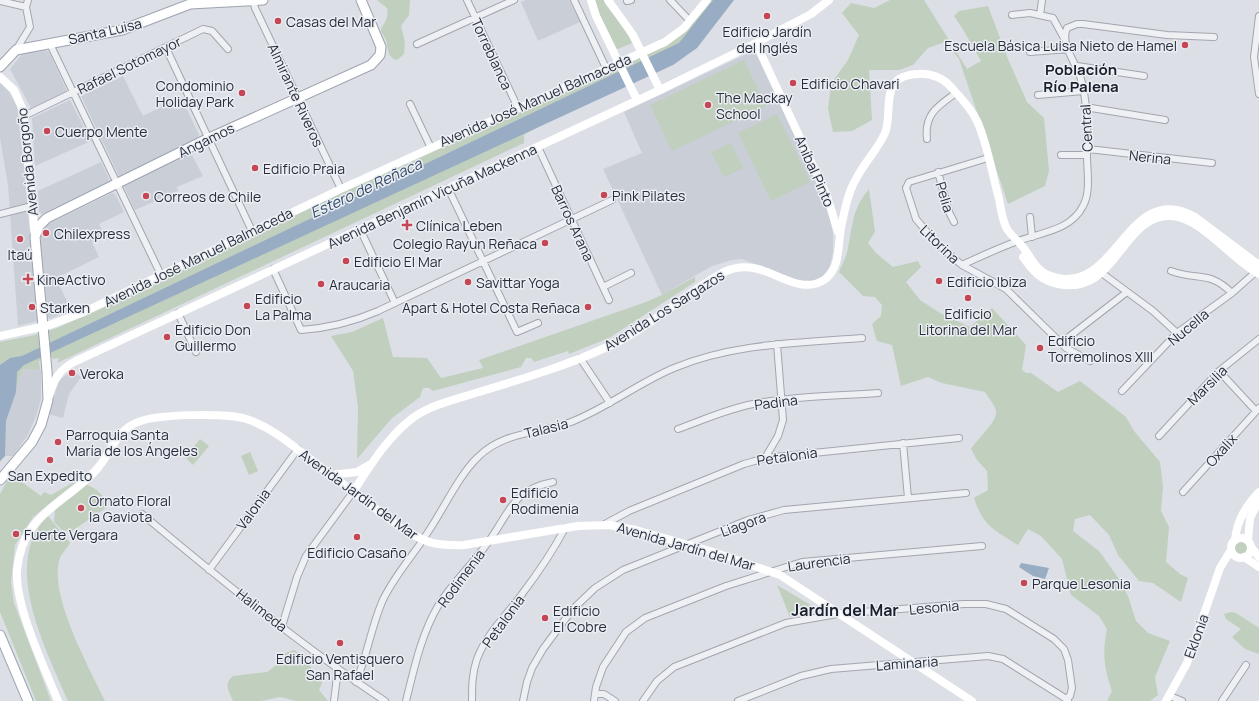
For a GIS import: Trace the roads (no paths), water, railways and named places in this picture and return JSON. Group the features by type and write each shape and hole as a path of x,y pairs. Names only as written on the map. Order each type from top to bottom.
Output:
{"main road":[{"name":"Santa Luisa","path":"16,50 122,30 190,4 263,0"},
{"name":"Angamos","path":"35,237 39,226 47,218 209,138 297,97 372,65 377,59 381,50 379,39 361,0"},
{"path":"0,67 16,50"},
{"name":"Avenida Borgoño","path":"0,480 26,450 37,434 48,400 47,370 35,237"},
{"path":"0,635 28,701"}],"street":[{"path":"16,50 30,27 26,7 28,0"},
{"name":"Almirante Riveros","path":"254,0 255,8 341,189"},
{"name":"Torreblanca","path":"467,0 518,108"},
{"path":"417,44 514,0"},
{"path":"574,0 606,68"},
{"path":"591,0 596,16 637,100"},
{"path":"608,0 626,24 660,90"},
{"path":"670,0 690,21"},
{"name":"Avenida José Manuel Balmaceda","path":"0,336 43,327 84,312 341,189 606,68 621,65 643,55 672,38 690,21 706,0"},
{"name":"Avenida Benjamín Vicuña Mackenna","path":"48,400 56,376 68,365 660,90 756,43 810,14 829,0"},
{"path":"1012,15 1020,13 1040,15 1042,0"},
{"path":"0,1 26,7"},
{"name":"Central","path":"962,265 1016,241 1032,237 1064,224 1081,210 1087,193 1088,152 1085,107 1077,66 1053,18 1040,15"},
{"path":"1259,16 1254,57 1259,94"},
{"path":"1064,38 1067,28 1077,24 1167,35 1214,37"},
{"name":"Rafael Sotomayor","path":"24,116 206,29 212,31 228,49"},
{"name":"Aníbal Pinto","path":"756,43 827,196 839,235"},
{"path":"50,44 161,275"},
{"path":"166,48 252,231"},
{"path":"1030,52 1069,49"},
{"path":"1077,66 1144,76"},
{"name":"Avenida Los Sargazos","path":"282,626 297,577 306,556 373,462 402,428 423,412 449,401 580,358 620,341 719,275 729,270 740,267 752,267 800,285 809,286 827,278 835,267 839,235 853,183 886,130 889,95 894,86 905,77 923,74 940,78 956,93 974,115 988,158 1004,222 1007,229 1016,241 1024,248 1040,270 1051,276 1064,278 1076,277 1098,271 1138,222 1149,214 1167,210 1184,212 1195,217 1258,270"},
{"name":"Avenida Borgoño","path":"0,77 10,85 17,94 24,116 35,237"},
{"path":"1038,95 1083,91"},
{"path":"927,139 926,124 929,117 956,93"},
{"path":"410,104 431,148"},
{"path":"1085,107 1165,120"},
{"name":"Barros Arana","path":"538,147 609,300"},
{"name":"Nerina","path":"1062,156 1088,152 1212,163"},
{"name":"Litorina","path":"988,158 912,180 907,184 906,188 913,213 919,225 939,246 962,265 1006,289 1061,343 1090,361"},
{"name":"Pelia","path":"938,172 949,212 954,222"},
{"path":"448,188 517,332 538,323"},
{"path":"273,269 301,330 345,323 368,316 612,200"},
{"path":"0,214 32,206"},
{"path":"1030,217 1032,237"},
{"path":"360,229 395,303"},
{"name":"Nucella","path":"1122,392 1177,333 1232,293 1258,270"},
{"path":"1098,271 1153,311 1177,333"},
{"path":"1171,271 1182,275 1211,278 1222,283 1232,293"},
{"path":"603,287 631,274"},
{"path":"1061,343 1127,292"},
{"path":"178,313 196,352"},
{"name":"Talasia","path":"356,682 388,589 422,541 471,464 489,448 511,436 566,424 610,404 648,380 687,362 736,349 777,344 862,338"},
{"name":"Marsilia","path":"1159,436 1219,371 1259,339"},
{"path":"765,458 781,428 783,410 777,344"},
{"path":"580,358 610,404"},
{"path":"1219,371 1258,410"},
{"name":"Padina","path":"678,429 739,407 782,400 878,393"},
{"name":"Oxalix","path":"1183,492 1258,410"},
{"name":"Avenida Jardín del Mar","path":"58,701 22,607 17,580 18,562 23,545 31,529 42,515 97,469 123,430 143,420 160,417 214,415 237,417 267,428 298,449 353,492 422,541 455,545 566,528 603,525 621,526 686,544 771,571 972,701"},
{"name":"Petalonia","path":"603,525 628,511 744,464 765,458 959,438"},
{"path":"903,443 908,498"},
{"name":"Valonia","path":"209,570 298,449"},
{"name":"Avenida Los Sargazos","path":"331,475 357,472 373,462"},
{"name":"Rodimenia","path":"406,701 419,650 432,618 454,584 489,541 516,500 532,489 553,482"},
{"path":"1259,492 1240,519 1231,550 1234,555 1259,567"},
{"name":"Liagora","path":"523,701 529,675 543,649 580,601 613,575 748,520 784,510 966,493"},
{"path":"1220,568 1242,558 1250,552 1248,529 1250,518 1259,501"},
{"name":"Halimeda","path":"142,514 209,570 338,669 385,701"},
{"name":"Petalonia","path":"472,701 473,674 483,647 502,619 522,594 566,528"},
{"path":"1235,540 1240,538 1250,544 1259,557"},
{"name":"Laurencia","path":"595,698 600,673 609,655 622,636 635,624 720,588 802,562 982,546"},
{"name":"Eklonia","path":"1168,698 1187,663 1220,568 1231,550"},
{"name":"Lesonia","path":"643,701 662,676 680,664 786,623 818,616 964,604 986,604 1006,609 1054,639 1064,650 1070,666 1072,688 1070,696 1067,700"},
{"name":"Laminaria","path":"738,701 801,676 830,669 915,663 967,657 997,657 1013,665 1067,700"},
{"path":"1222,701 1246,664"},
{"path":"334,701 338,669"},
{"path":"595,698 604,694 615,701"},
{"path":"1168,698 1182,701"}],"water":[{"path":"713,0 734,0 697,48 673,65 24,365 17,372 16,392 6,421 5,456 0,461 0,365 10,358 22,356 679,43"},
{"path":"1021,563 1049,568 1045,579 1033,576 1019,567"}],"place":[{"name":"Edificio Jardín del Inglés","path":"767,16"},
{"name":"Casas del Mar","path":"278,21"},
{"name":"Escuela Básica Luisa Nieto de Hamel","path":"1185,45"},
{"name":"Edificio Chavari","path":"793,83"},
{"name":"Condominio Holiday Park","path":"242,93"},
{"name":"The Mackay School","path":"708,105"},
{"name":"Cuerpo Mente","path":"47,131"},
{"name":"Edificio Praia","path":"255,168"},
{"name":"Pink Pilates","path":"604,195"},
{"name":"Correos de Chile","path":"146,196"},
{"name":"Clínica Leben","path":"407,225"},
{"name":"Chilexpress","path":"46,233"},
{"name":"Itaú","path":"20,239"},
{"name":"Colegio Rayun Reñaca","path":"545,243"},
{"name":"Edificio El Mar","path":"346,261"},
{"name":"KineActivo","path":"28,279"},
{"name":"Edificio Ibiza","path":"939,281"},
{"name":"Savittar Yoga","path":"468,282"},
{"name":"Araucaria","path":"321,284"},
{"name":"Edificio Litorina del Mar","path":"968,298"},
{"name":"Edificio La Palma","path":"247,306"},
{"name":"Starken","path":"32,307"},
{"name":"Apart & Hotel Costa Reñaca","path":"588,307"},
{"name":"Edificio Don Guillermo","path":"167,337"},
{"name":"Edificio Torremolinos XIII","path":"1040,348"},
{"name":"Veroka","path":"72,373"},
{"name":"Parroquia Santa María de los Ángeles","path":"58,442"},
{"name":"San Expedito","path":"50,460"},
{"name":"Edificio Rodimenia","path":"503,500"},
{"name":"Ornato Floral la Gaviota","path":"81,508"},
{"name":"Fuerte Vergara","path":"16,534"},
{"name":"Edificio Casaño","path":"357,537"},
{"name":"Parque Lesonia","path":"1024,583"},
{"name":"Edificio El Cobre","path":"545,618"},
{"name":"Edificio Ventisquero San Rafael","path":"340,643"}],"district":[{"name":"Población Río Palena","path":"1081,78"},
{"name":"Jardín del Mar","path":"845,610"}],"water label":[{"name":"Estero de Reñaca","path":"366,188"}]}
